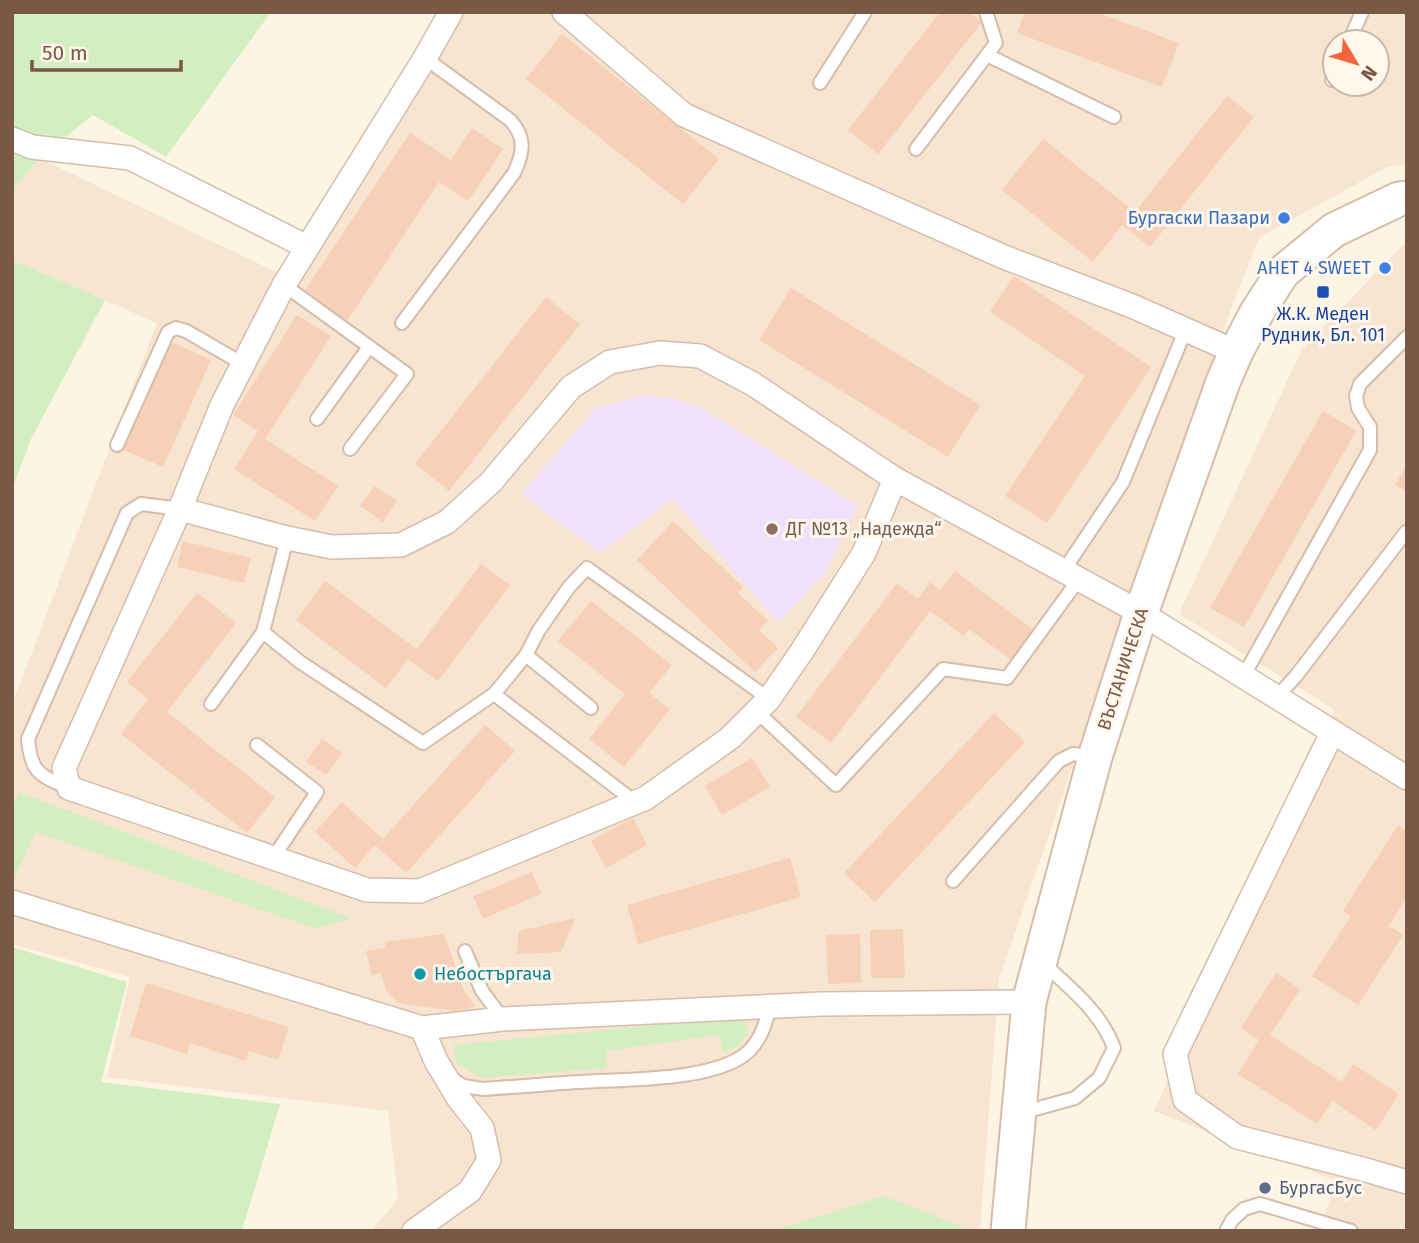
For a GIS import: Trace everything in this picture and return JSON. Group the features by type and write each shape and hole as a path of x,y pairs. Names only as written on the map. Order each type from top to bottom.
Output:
{"main road":[{"name":"ВЪСТАНИЧЕСКА","path":"1012,1230 1029,1002 1095,757 1141,613 1236,352 1256,313 1283,272 1334,230 1399,199 1407,198"}],"street":[{"path":"451,12 284,285 222,405 180,509 64,768 69,788 367,890 420,891 646,798 720,745 763,706 802,651 864,553 895,479"},
{"path":"565,12 684,116 1004,257 1132,306 1236,352"},
{"path":"12,139 32,147 130,159 307,247"},
{"path":"180,509 287,538 332,547 401,545 447,522 491,482 571,387 610,362 660,353 700,356 752,384 895,479 1141,613 1407,778"},
{"path":"1332,733 1175,1054 1185,1100 1237,1138 1407,1182"},
{"path":"12,902 422,1028 503,1019 770,1006 1029,1002"},
{"path":"414,1231 470,1191 489,1160 482,1128 459,1100 422,1028"}],"lane":[{"path":"820,83 864,12"},
{"path":"916,149 996,43 986,12"},
{"path":"987,55 1114,117"},
{"path":"402,323 514,173 521,159 523,143 518,129 510,120 425,58"},
{"path":"284,285 407,374 351,449"},
{"path":"117,445 168,332 176,328 186,331 243,364"},
{"path":"263,632 300,662 423,743 494,694 526,654 561,597 587,568 763,706 836,785 943,669 1007,678 1072,575 1123,482 1185,331"},
{"path":"1242,677 1370,450 1370,427 1358,408 1356,396 1360,384 1407,337"},
{"path":"317,419 369,347"},
{"path":"69,788 41,776 30,758 28,738 127,513 141,505 180,509"},
{"path":"1276,698 1296,676 1406,532"},
{"path":"211,704 263,632 287,538"},
{"path":"526,654 591,708"},
{"path":"494,694 635,802"},
{"path":"257,745 317,792 273,858"},
{"path":"953,881 1059,761 1073,754 1095,757"},
{"path":"465,951 482,991 503,1019"},
{"path":"1019,1114 1074,1098 1099,1078 1114,1048 1108,1030 1087,1004 1040,960"},
{"path":"444,1074 463,1086 483,1090 663,1078 706,1071 730,1064 749,1051 763,1031 770,1006"},
{"path":"1226,1231 1232,1220 1244,1209 1260,1204 1351,1231"}],"shaded area":[{"path":"456,12 1407,12 1407,165 1389,166 1259,238 1232,306 999,979 980,1231 372,1231 398,1198 388,1111 107,1077 130,977 12,944 12,705 157,323 12,260 12,191 39,158 299,283"},
{"path":"1403,245 1407,245 1407,1231 1318,1231 1337,1181 1154,1111 1335,710 1179,614 1302,349"},
{"name":"ДГ №13 „Надежда“","path":"645,395 675,399 700,407 858,506 825,573 778,623 673,499 600,553 521,494 596,408"}],"green space":[{"path":"12,12 271,12 166,157 93,115 39,158 12,191"},
{"path":"12,260 105,300 31,439 12,490"},
{"path":"19,792 351,918 316,929 35,832 14,879 12,807"},
{"path":"12,947 127,982 101,1082 280,1104 242,1231 12,1231"},
{"path":"727,1018 746,1022 749,1033 736,1047 723,1053 719,1035 606,1051 607,1068 482,1078 456,1063 454,1045"},
{"path":"884,1196 973,1231 772,1231"}],"building":[{"path":"940,12 970,12 982,22 878,154 848,130"},
{"path":"1025,12 1096,12 1179,43 1162,87 1017,33"},
{"path":"562,34 719,159 683,204 526,79"},
{"path":"1227,96 1254,117 1150,247 1122,225 1093,262 1002,190 1043,139 1135,212"},
{"path":"472,128 503,149 468,201 439,182 347,321 303,293 410,133 451,160"},
{"path":"1014,276 1151,367 1047,523 1005,496 1085,376 990,312"},
{"path":"791,288 980,405 948,457 759,340"},
{"path":"546,297 580,324 449,491 415,464"},
{"path":"297,315 331,336 265,439 338,486 315,521 234,469 258,431 233,415"},
{"path":"171,342 211,360 163,467 123,450"},
{"path":"1323,411 1356,431 1244,627 1210,608"},
{"path":"1407,465 1407,492 1395,485"},
{"path":"375,486 397,501 383,522 360,506"},
{"path":"673,521 743,587 738,593 768,621 759,630 778,648 755,672 637,560"},
{"path":"183,541 251,558 244,583 177,567"},
{"path":"481,564 510,585 438,681 408,659 386,688 296,620 325,581 417,649"},
{"path":"955,571 1034,630 1011,660 969,629 964,636 930,611 831,743 796,717 897,583 918,599 930,582 940,590"},
{"path":"197,593 236,623 167,712 275,797 247,833 121,734 148,699 127,682"},
{"path":"591,601 672,665 649,693 670,709 624,767 589,739 625,694 558,641"},
{"path":"994,713 1025,742 875,902 844,873"},
{"path":"485,725 515,751 406,873 375,845 355,868 315,832 342,802 383,839"},
{"path":"322,739 342,753 326,775 306,762"},
{"path":"752,758 770,787 722,815 705,786"},
{"path":"633,818 647,845 606,868 591,841"},
{"path":"1398,825 1407,831 1407,897 1389,926 1403,935 1358,1005 1312,976 1351,916 1343,911"},
{"path":"790,858 801,897 638,944 627,905"},
{"path":"532,872 541,894 483,919 473,896"},
{"path":"575,918 561,952 517,954 519,931"},
{"path":"903,929 905,978 871,978 870,930"},
{"name":"Небостъргача","path":"444,934 464,991 475,1007 454,1011 398,1003 387,992 380,972 372,976 366,951 385,948 385,942"},
{"path":"860,934 861,983 828,984 826,935"},
{"path":"1276,973 1300,989 1270,1035 1342,1082 1353,1064 1399,1094 1376,1130 1332,1101 1317,1124 1238,1074 1259,1040 1241,1028"},
{"path":"146,983 289,1027 278,1060 249,1051 246,1061 190,1043 187,1054 130,1036"}],"place":[{"name":"Бургаски Пазари","path":"1284,218"},
{"name":"АНЕТ 4 SWEET","path":"1385,268"},
{"name":"Ж.К. Меден Рудник, Бл. 101","path":"1323,292"},
{"name":"ДГ №13 „Надежда“","path":"772,529"},
{"name":"Небостъргача","path":"420,974"},
{"name":"БургасБус","path":"1265,1188"}]}
